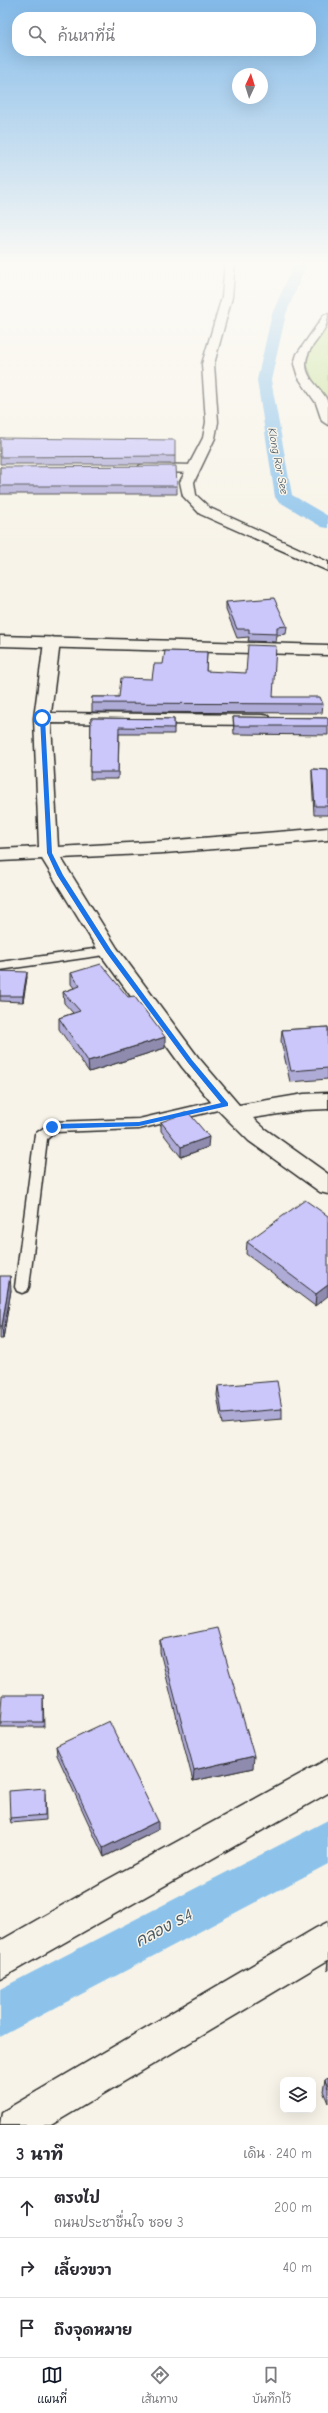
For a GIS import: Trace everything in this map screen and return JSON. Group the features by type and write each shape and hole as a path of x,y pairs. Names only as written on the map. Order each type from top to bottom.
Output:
{"street":[{"path":"209,360 208,364 212,422 209,438 192,469 187,482 188,492 196,504 206,511 328,567"},
{"path":"301,360 300,364 304,377 322,403 328,421"},
{"path":"128,468 192,469"},
{"path":"0,641 328,650"},
{"path":"52,642 42,718 49,853 60,875 108,951 190,1062 230,1109 257,1135 281,1154 328,1186"},
{"path":"42,718 280,720"},
{"path":"0,855 328,834"},
{"path":"230,1109 328,1101"},
{"path":"0,1961 117,1893 328,1775"},
{"path":"15,2125 328,1940"}],"lane":[{"path":"0,966 108,951"},
{"path":"22,1287 40,1137 52,1127 139,1124 230,1109"}],"green space":[{"path":"305,360 328,360 328,421"}],"building":[{"path":"0,438 175,440 175,456 0,457"},
{"path":"176,466 177,486 0,486 0,467"},
{"path":"274,598 287,626 277,627 277,634 249,633 249,629 237,629 226,602"},
{"path":"248,645 276,646 273,697 320,697 323,704 92,703 92,697 119,697 121,678 152,679 154,664 163,664 165,651 207,652 206,671 246,673"},
{"path":"233,717 328,718 328,726 234,726"},
{"path":"91,718 174,719 174,728 119,727 118,772 90,772"},
{"path":"312,769 328,770 328,806 315,806"},
{"path":"101,964 128,997 134,996 165,1037 88,1061 59,1018 80,1011 63,992 80,986 71,973"},
{"path":"0,971 27,972 23,996 0,996"},
{"path":"328,1027 328,1068 291,1071 282,1030"},
{"path":"188,1112 209,1137 181,1147 161,1122"},
{"path":"305,1200 328,1216 328,1285 316,1294 247,1242"},
{"path":"0,1276 10,1276 2,1326 0,1326"},
{"path":"277,1381 282,1409 222,1414 218,1386"},
{"path":"217,1628 254,1756 194,1770 160,1640"},
{"path":"2,1695 43,1695 43,1722 0,1722"},
{"path":"109,1721 158,1821 103,1848 56,1746"},
{"path":"45,1788 45,1815 10,1818 9,1791"},
{"path":"328,2078 328,2088 325,2080"}],"waterway":[{"name":"Klong Ror See","path":"269,360 264,380 284,497 328,523"},
{"name":"คลอง ร.4","path":"0,2014 328,1841"}],"route":[{"path":"42,718 49,853 76,902 108,951 190,1062 225,1104 139,1124 52,1127"}]}
